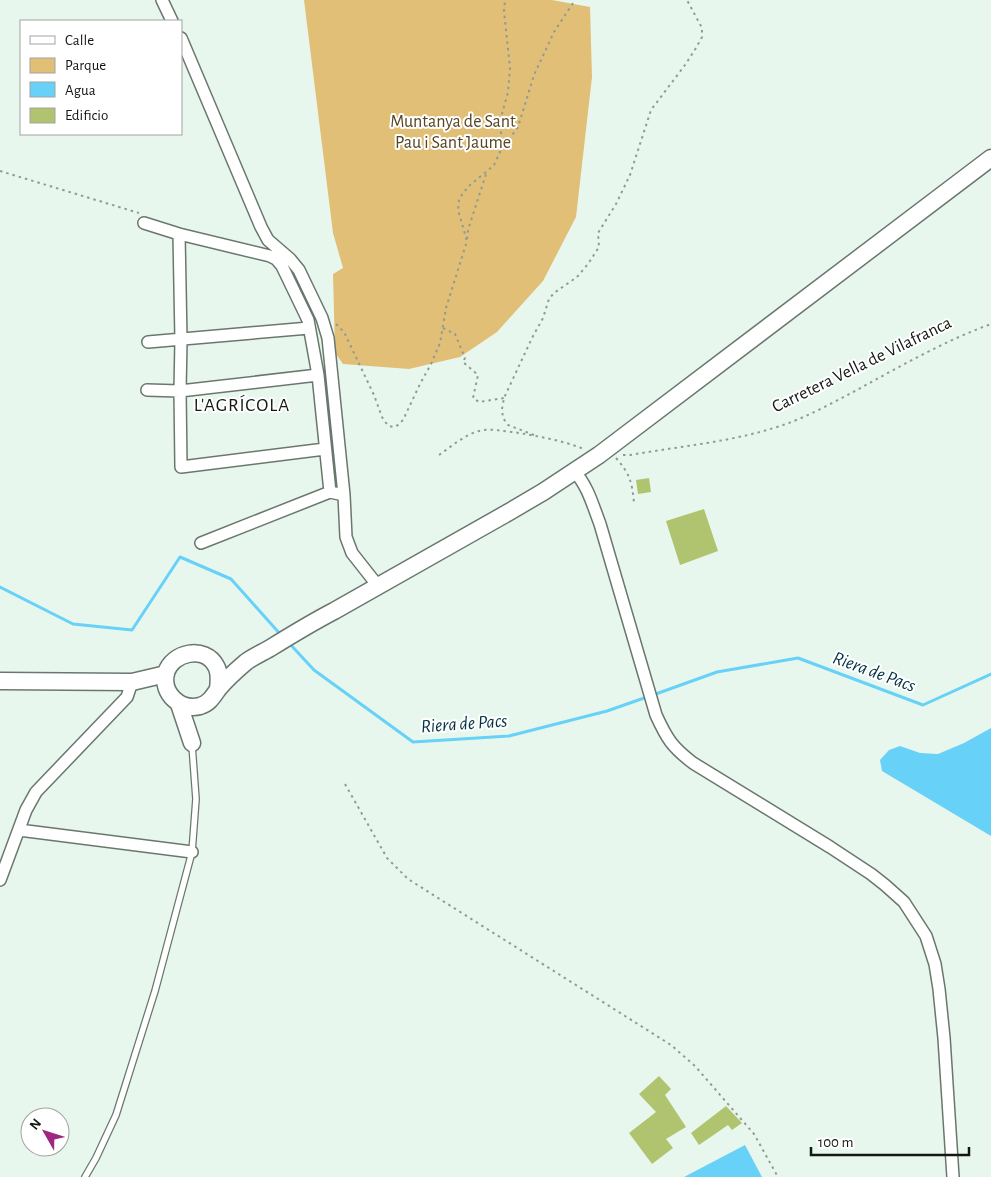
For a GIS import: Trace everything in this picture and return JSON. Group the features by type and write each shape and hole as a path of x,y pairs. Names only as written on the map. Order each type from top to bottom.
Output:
{"main road":[{"path":"132,682 174,698 189,707 202,706 246,662 606,455 991,158"},
{"path":"192,743 174,698 166,684 166,674 173,661 177,658 186,654 197,653 210,659 216,666 219,677 218,688"},
{"path":"216,666 246,662"},
{"path":"0,681 132,682 166,674"},
{"path":"192,743 202,706"}],"street":[{"path":"162,0 172,20"},
{"path":"182,40 261,227 268,240 290,259 299,270 322,318 328,338 344,495 346,538 352,553 378,586"},
{"path":"142,218 179,234 270,256 276,259 282,266 308,320 318,375 330,492"},
{"path":"179,234 181,340 180,466 325,449"},
{"path":"148,342 309,328"},
{"path":"147,390 180,391 318,375"},
{"path":"574,472 584,483 600,524 656,715 666,735 680,753 702,768 871,874 904,902 926,936 935,964 939,989 953,1177"},
{"path":"201,543 330,492 344,495"},
{"path":"0,880 26,810 36,792 126,697 132,682"},
{"path":"19,830 192,852"}],"lane":[{"path":"85,1177 116,1115 155,992 192,852 196,799 192,743"}],"path":[{"path":"500,152 502,114 508,92 510,68 504,11 505,0"},
{"path":"467,242 458,210 459,200 470,185 494,165 500,152 518,127 534,74 554,32 575,0"},
{"path":"564,442 540,438 508,425 503,418 504,398 543,318 549,299 554,293 577,277 599,247 598,233 616,204 630,175 651,110 685,65 702,36 702,28 687,0"},
{"path":"0,171 142,218"},
{"path":"322,318 333,322 344,332 374,394 382,417 390,426 398,425 403,420 440,343 446,308 467,242 468,230 486,172"},
{"name":"Carretera Vella de Vilafranca","path":"606,455 630,454 726,440 784,425 826,406 934,349 991,324"},
{"path":"443,328 455,334 465,358 463,362 478,375 473,398 479,402 504,398"},
{"path":"439,455 466,436 490,429 564,442 606,455 625,468 632,485 634,503"},
{"path":"345,784 387,858 408,880 671,1045 695,1066 754,1134 778,1177"}],"green space":[{"name":"Muntanya de Sant Pau i Sant Jaume","path":"304,0 552,0 590,7 592,77 576,217 543,281 497,332 460,357 409,369 343,364 335,353 333,274 343,268 333,233"}],"water":[{"path":"991,728 991,836 882,771 880,760 889,750 900,746 920,753 938,754 964,743"},
{"path":"745,1145 762,1177 684,1177"}],"building":[{"path":"649,478 651,492 638,494 636,480"},
{"path":"704,509 718,551 680,565 666,521"},
{"path":"659,1076 671,1089 665,1095 686,1127 666,1139 673,1148 652,1164 629,1133 656,1112 639,1094"},
{"path":"726,1106 742,1123 732,1130 728,1125 699,1145 691,1133"}],"waterway":[{"name":"Riera de Pacs","path":"0,587 73,624 132,630 180,557 231,579 281,635"},
{"name":"Riera de Pacs","path":"289,643 314,670 413,742 509,736 607,711 647,697"},
{"name":"Riera de Pacs","path":"653,695 717,672 798,658 923,705 991,674"}],"district":[{"name":"L'AGRÍCOLA","path":"242,405"}]}
